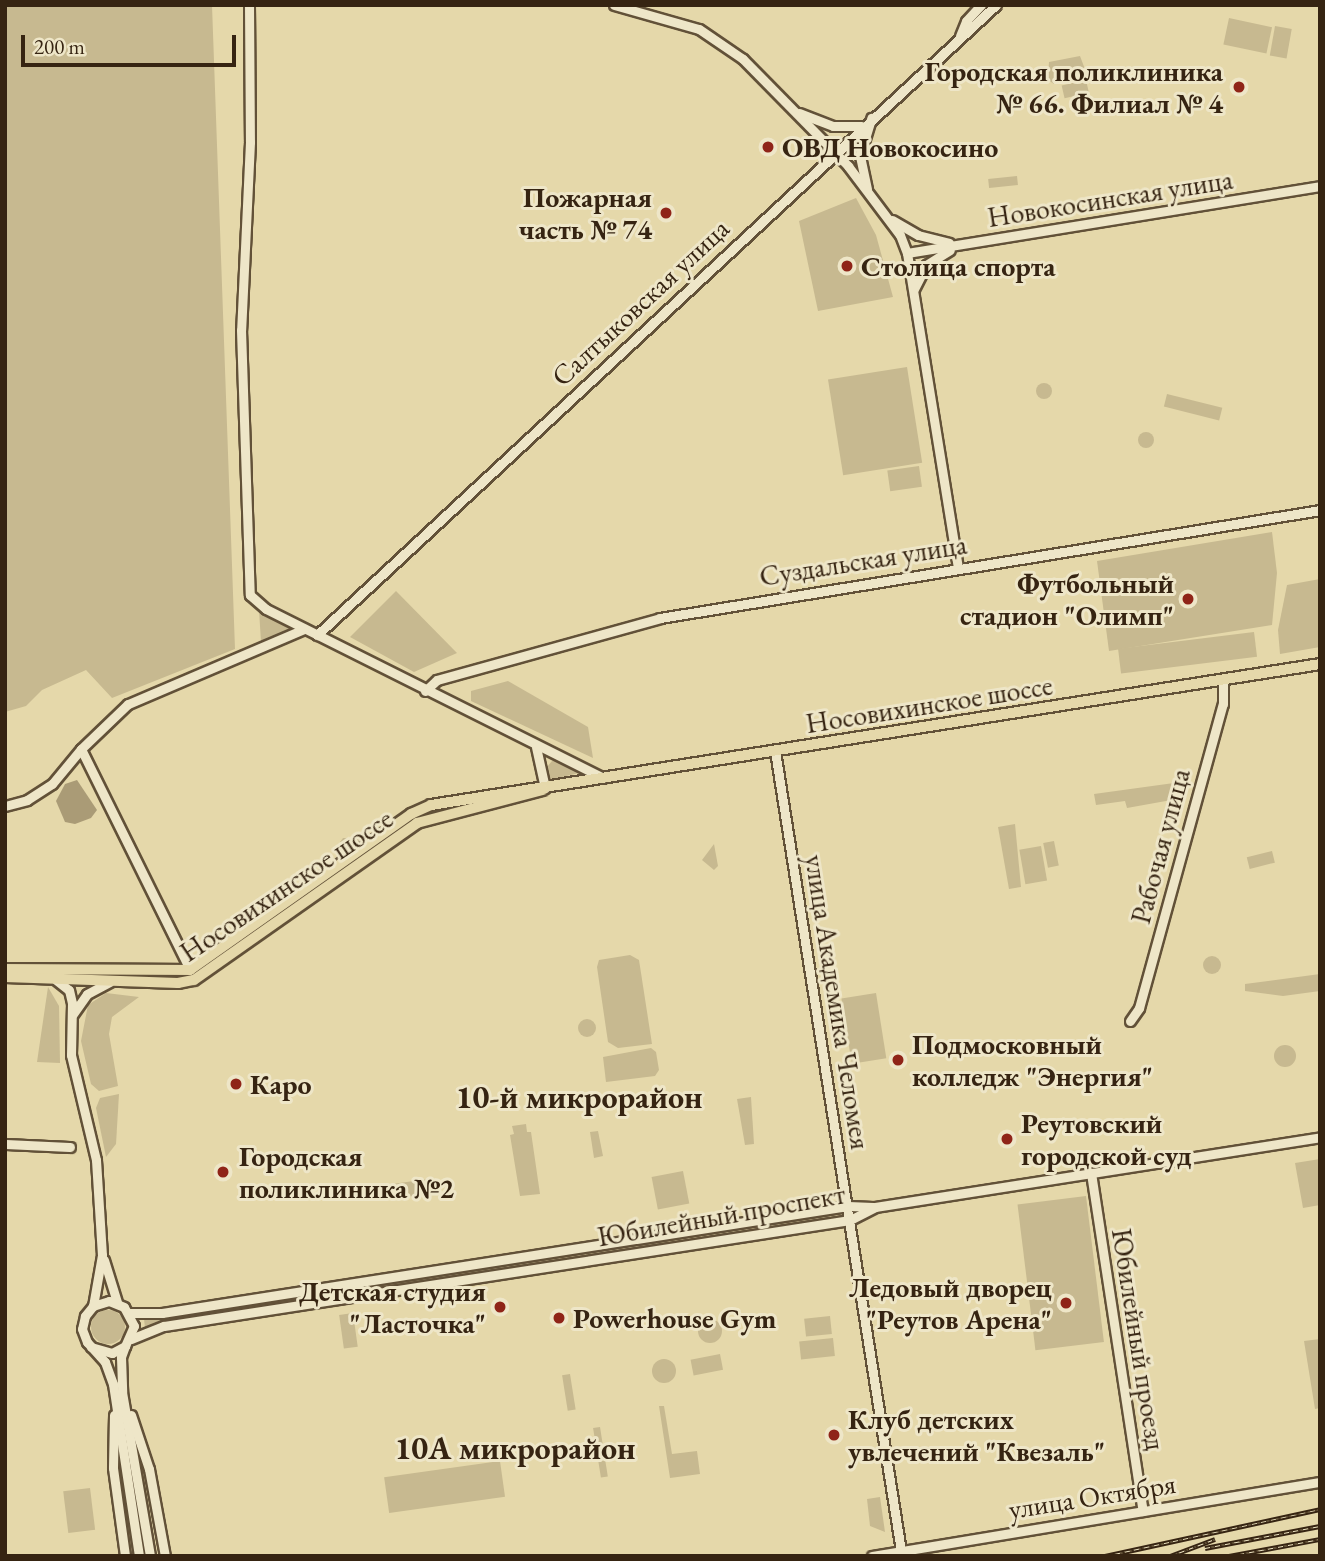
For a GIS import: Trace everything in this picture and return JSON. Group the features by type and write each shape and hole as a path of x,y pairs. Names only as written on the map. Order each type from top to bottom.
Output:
{"main road":[{"name":"Носовихинское шоссе","path":"5,969 190,970 411,814 449,802 1320,664"},
{"name":"Носовихинское шоссе","path":"5,977 111,982 194,980 417,822 525,798 545,788"}],"street":[{"path":"250,5 250,142 241,330 250,595 266,609 304,629 604,779"},
{"path":"614,5 672,19 712,37 743,59 835,152 889,218 907,253 958,567"},
{"path":"960,38 966,21 981,5"},
{"name":"Салтыковская улица","path":"317,635 861,126 996,5"},
{"path":"796,112 833,126 861,126"},
{"path":"868,191 861,147 872,116"},
{"name":"Новокосинская улица","path":"907,253 1320,186"},
{"path":"889,218 930,239 965,245"},
{"path":"913,293 934,258 965,245"},
{"name":"Суздальская улица","path":"425,691 437,680 660,618 958,567 1320,510"},
{"path":"5,806 27,800 52,784 80,748 128,704 304,629"},
{"name":"Рабочая улица","path":"1130,1021 1139,1008 1223,704 1223,679"},
{"path":"536,747 545,788"},
{"path":"80,748 190,970"},
{"name":"улица Академика Челомея","path":"775,751 901,1551"},
{"path":"542,765 558,757"},
{"path":"56,980 69,990 73,1014 71,1055 96,1160 102,1255 93,1306 82,1329 91,1347 105,1362 147,1462 165,1556"},
{"path":"73,1014 86,994 111,982"},
{"name":"Юбилейный проспект","path":"130,1313 162,1313 848,1206 875,1207 1320,1138"},
{"path":"5,1144 70,1147"},
{"name":"Юбилейный проезд","path":"1091,1173 1143,1511"},
{"name":"Юбилейный проспект","path":"128,1343 164,1326 850,1220 875,1207"},
{"path":"102,1255 117,1302 130,1313 134,1326 121,1357 113,1468 125,1556"},
{"path":"93,1306 117,1302"},
{"path":"91,1347 112,1353 128,1343"},
{"path":"119,1398 139,1556"},
{"path":"119,1398 150,1556"},
{"name":"улица Октября","path":"872,1556 1320,1482"}],"shaded area":[{"path":"5,5 212,5 235,649 112,698 86,670 42,690 26,706 5,712"},
{"path":"1229,18 1272,27 1266,54 1223,44"},
{"path":"1275,26 1292,29 1287,58 1270,56"},
{"path":"1080,56 1086,72 1083,77 1054,84 1048,80 1049,62"},
{"path":"1086,80 1089,93 1065,98 1062,86"},
{"path":"1017,176 1018,185 989,188 988,179"},
{"name":"Столица спорта","path":"856,198 876,235 893,297 818,311 799,221"},
{"path":"907,367 922,463 843,475 828,380"},
{"path":"1044,383 1050,385 1050,397 1044,399 1038,397 1036,391 1038,385"},
{"path":"1167,394 1222,408 1219,420 1164,407"},
{"path":"1146,432 1154,440 1146,448 1138,440"},
{"path":"919,466 922,487 890,491 887,470"},
{"name":"Футбольный стадион \"Олимп\"","path":"1272,532 1277,573 1272,625 1109,651 1097,561"},
{"path":"1320,579 1320,647 1280,654 1278,630 1287,585"},
{"path":"396,591 457,653 414,672 350,637"},
{"path":"259,610 295,628 261,642"},
{"path":"1254,632 1257,657 1121,674 1118,649"},
{"path":"508,681 588,727 593,758 471,701 471,691"},
{"path":"552,761 579,773 550,780 547,767"},
{"path":"77,780 97,810 91,818 75,824 65,822 56,801 65,784"},
{"path":"1174,783 1177,799 1127,808 1125,801 1096,805 1094,794"},
{"path":"1015,824 1021,887 1009,889 998,827"},
{"path":"343,838 364,840 348,853 340,842"},
{"path":"1054,841 1059,866 1048,868 1043,843"},
{"path":"714,844 718,866 714,870 702,860"},
{"path":"1041,846 1047,880 1025,884 1019,850"},
{"path":"1272,851 1275,863 1250,869 1247,857"},
{"path":"630,955 639,960 652,1044 618,1048 608,1042 597,967 599,960"},
{"path":"1212,956 1218,959 1221,965 1218,971 1212,974 1206,971 1203,965 1206,959"},
{"path":"1320,974 1320,991 1283,996 1245,991 1245,984"},
{"path":"48,987 59,1006 60,1063 37,1062"},
{"path":"106,993 139,997 112,1017 109,1034 118,1086 99,1091 91,1084 81,1041 88,1005"},
{"path":"876,993 886,1058 852,1064 841,998"},
{"path":"583,1019 591,1019 596,1028 594,1035 583,1037 578,1032 578,1024"},
{"path":"1285,1045 1293,1048 1296,1056 1293,1064 1285,1067 1277,1064 1274,1056 1277,1048"},
{"path":"651,1048 656,1052 659,1070 655,1076 606,1082 603,1057"},
{"path":"119,1094 116,1144 106,1157 96,1108 100,1098"},
{"path":"751,1097 754,1144 745,1145 737,1099"},
{"path":"526,1124 527,1132 531,1132 540,1194 520,1196 510,1135 514,1134 512,1126"},
{"path":"598,1131 603,1156 594,1158 590,1132"},
{"path":"1320,1159 1320,1205 1303,1208 1295,1163"},
{"path":"683,1171 689,1203 658,1209 652,1177"},
{"path":"428,1179 430,1194 396,1199 394,1184"},
{"name":"Ледовый дворец \"Реутов Арена\"","path":"1086,1196 1104,1342 1035,1350 1018,1204"},
{"path":"830,1215 830,1218 681,1238"},
{"path":"666,1240 666,1243 509,1268 508,1264"},
{"path":"502,1265 503,1268 342,1290"},
{"path":"333,1292 333,1295 145,1328 144,1319"},
{"path":"108,1310 120,1315 125,1327 120,1339 108,1344 96,1339 91,1327 96,1315"},
{"path":"353,1313 358,1347 344,1349 339,1315"},
{"path":"830,1316 832,1334 806,1337 804,1319"},
{"path":"710,1319 721,1326 722,1331 715,1342 710,1343 699,1336 698,1331 705,1320"},
{"path":"833,1338 835,1356 801,1359 799,1342"},
{"path":"1320,1339 1320,1408 1315,1409 1304,1341"},
{"path":"720,1354 723,1370 694,1375 691,1360"},
{"path":"664,1359 675,1366 676,1371 669,1382 664,1383 653,1376 652,1371 659,1360"},
{"path":"570,1374 576,1410 568,1411 562,1375"},
{"path":"659,1406 664,1406 672,1454 697,1451 700,1474 670,1478"},
{"path":"600,1427 608,1476 601,1477 593,1428"},
{"path":"500,1461 505,1497 389,1513 384,1477"},
{"path":"90,1488 95,1530 68,1533 63,1491"},
{"path":"880,1497 885,1532 870,1526 867,1499"}],"railway":[{"path":"1105,1556 1320,1509"},
{"path":"1205,1548 1320,1526"},
{"path":"1170,1556 1215,1539"},
{"path":"1229,1556 1320,1539"}],"place":[{"name":"Городская поликлиника № 66. Филиал № 4","path":"1239,87"},
{"name":"ОВД Новокосино","path":"768,147"},
{"name":"Пожарная часть № 74","path":"666,213"},
{"name":"Столица спорта","path":"847,266"},
{"name":"Футбольный стадион \"Олимп\"","path":"1188,599"},
{"name":"Подмосковный колледж \"Энергия\"","path":"898,1060"},
{"name":"Каро","path":"236,1084"},
{"name":"Реутовский городской суд","path":"1007,1139"},
{"name":"Городская поликлиника №2","path":"223,1172"},
{"name":"Ледовый дворец \"Реутов Арена\"","path":"1066,1303"},
{"name":"Детская студия \"Ласточка\"","path":"500,1307"},
{"name":"Powerhouse Gym","path":"559,1318"},
{"name":"Клуб детских увлечений \"Квезаль\"","path":"834,1435"}],"district":[{"name":"10-й микрорайон","path":"579,1097"},
{"name":"10А микрорайон","path":"515,1448"}]}
